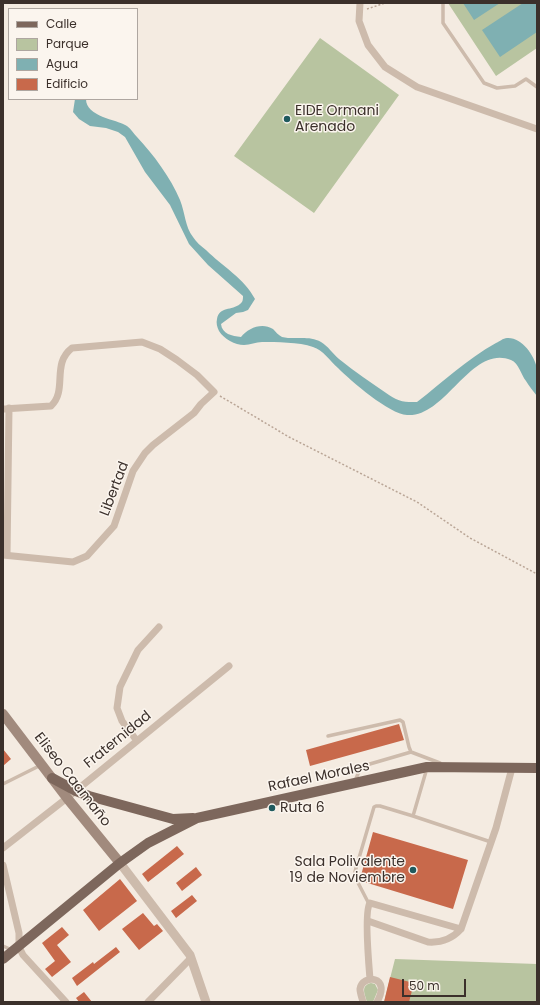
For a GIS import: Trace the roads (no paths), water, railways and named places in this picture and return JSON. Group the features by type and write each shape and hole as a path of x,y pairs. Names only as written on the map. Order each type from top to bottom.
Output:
{"main road":[{"name":"Eliseo Caamaño","path":"3,714 120,863"},
{"name":"Rafael Morales","path":"3,959 120,863 148,843 197,818 427,767 537,768"},
{"path":"52,778 76,791 173,819 197,818"}],"street":[{"path":"360,3 358,21 368,44 385,67 418,87 537,130"},
{"name":"Libertad","path":"5,555 73,562 87,556 114,526 133,471 145,453 152,445 194,414 201,404 214,392 197,375 177,360 160,349 142,342 72,348 66,352 62,360 58,397 50,406 6,409"},
{"path":"5,555 6,409"},
{"path":"136,741 122,721 117,708 120,687 138,650 159,626"},
{"name":"Fraternidad","path":"3,848 68,798 229,666"},
{"path":"368,922 428,942 438,942 450,938 461,929 491,842 512,768"},
{"path":"120,863 191,958 206,1002"},
{"path":"3,865 19,933 16,949 66,1002"},
{"path":"370,979 368,922 369,904 371,903 461,929"},
{"path":"148,1002 191,958"},
{"path":"363,1002 361,987 364,982 370,979 378,982 381,987 382,994 377,1002"}],"lane":[{"path":"443,3 443,23 484,83 497,88 515,86 526,79 537,87"},
{"path":"328,736 400,720 403,722 411,752"},
{"path":"354,784 360,769 364,766 411,752 451,767"},
{"path":"3,784 42,765"},
{"path":"414,816 427,767"},
{"path":"369,904 354,875 374,807 380,806 414,816 491,842"},
{"path":"3,946 16,949"}],"water":[{"path":"463,3 500,3 474,20"},
{"path":"523,3 537,3 537,32 500,57 482,30"},
{"path":"75,100 86,100 87,105 96,114 127,126 130,129 149,151 172,183 182,205 188,229 194,239 239,278 255,299 248,310 236,313 221,324 225,332 241,337 251,329 264,326 273,329 282,337 307,338 316,340 324,344 339,359 351,368 396,399 413,402 417,402 465,363 485,349 504,339 512,338 518,340 533,358 537,368 537,396 528,385 518,366 514,362 511,360 497,358 483,362 434,405 421,413 407,415 390,409 371,396 352,381 317,348 301,344 281,342 260,342 246,345 233,343 219,331 217,322 218,315 223,310 240,304 243,296 208,265 189,244 170,205 145,172 125,137 118,132 106,128 90,126 79,119 73,112"}],"place":[{"name":"EIDE Ormani Arenado","path":"287,119"},
{"name":"Ruta 6","path":"272,808"},
{"name":"Sala Polivalente 19 de Noviembre","path":"413,870"}]}
